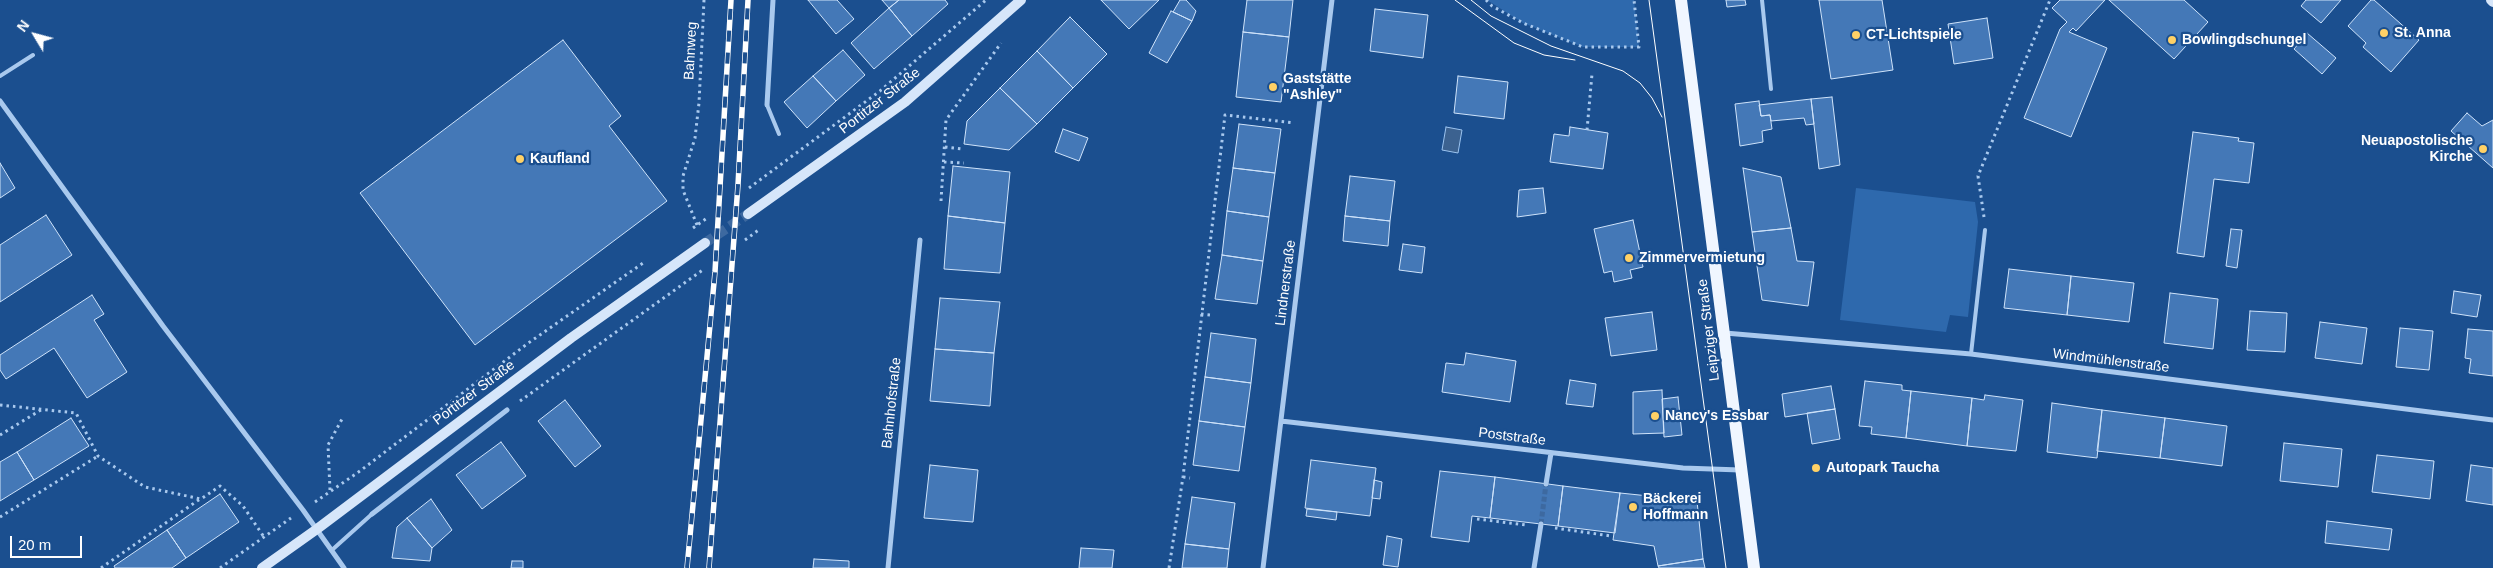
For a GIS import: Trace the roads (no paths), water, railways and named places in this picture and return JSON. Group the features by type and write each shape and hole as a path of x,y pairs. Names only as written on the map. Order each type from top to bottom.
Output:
{"main road":[{"name":"Portitzer Straße","path":"748,214 905,102 1021,0"},
{"name":"Leipziger Straße","path":"1681,0 1754,568"},
{"name":"Portitzer Straße","path":"262,568 318,529 548,354 705,243"}],"street":[{"path":"767,105 774,0"},
{"name":"Lindnerstraße","path":"1263,568 1332,0"},
{"path":"0,100 163,326 304,510 344,568"},
{"name":"Bahnhofstraße","path":"888,568 920,240"},
{"name":"Windmühlenstraße","path":"1725,333 1971,354 2493,420"},
{"path":"372,514 507,410"},
{"name":"Poststraße","path":"1280,421 1683,468 1740,470"},
{"path":"1546,484 1551,453"},
{"path":"1534,568 1540,524"}],"lane":[{"path":"1762,0 1771,89"},
{"path":"0,76 33,55"},
{"path":"767,105 779,134"},
{"path":"1971,354 1984,230"},
{"path":"332,550 372,514"}],"tunnel":[{"path":"705,243 748,214"},
{"path":"1541,524 1546,484"}],"tram line":[{"path":"1455,0 1514,43 1544,55 1575,60"},
{"path":"1471,0 1491,16 1551,46 1623,71 1640,83 1652,98 1662,117"},
{"path":"1649,0 1726,568"}],"railway":[{"path":"687,568 715,272 731,0"},
{"path":"709,568 738,185 748,0"}],"place":[{"name":"St. Anna","path":"2384,33"},
{"name":"CT-Lichtspiele","path":"1856,35"},
{"name":"Bowlingdschungel","path":"2172,40"},
{"name":"Gaststätte \"Ashley\"","path":"1273,87"},
{"name":"Neuapostolische Kirche","path":"2483,149"},
{"name":"Kaufland","path":"520,159"},
{"name":"Zimmervermietung","path":"1629,258"},
{"name":"Nancy's Essbar","path":"1655,416"},
{"name":"Autopark Taucha","path":"1816,468"},
{"name":"Bäckerei Hoffmann","path":"1633,507"}]}
